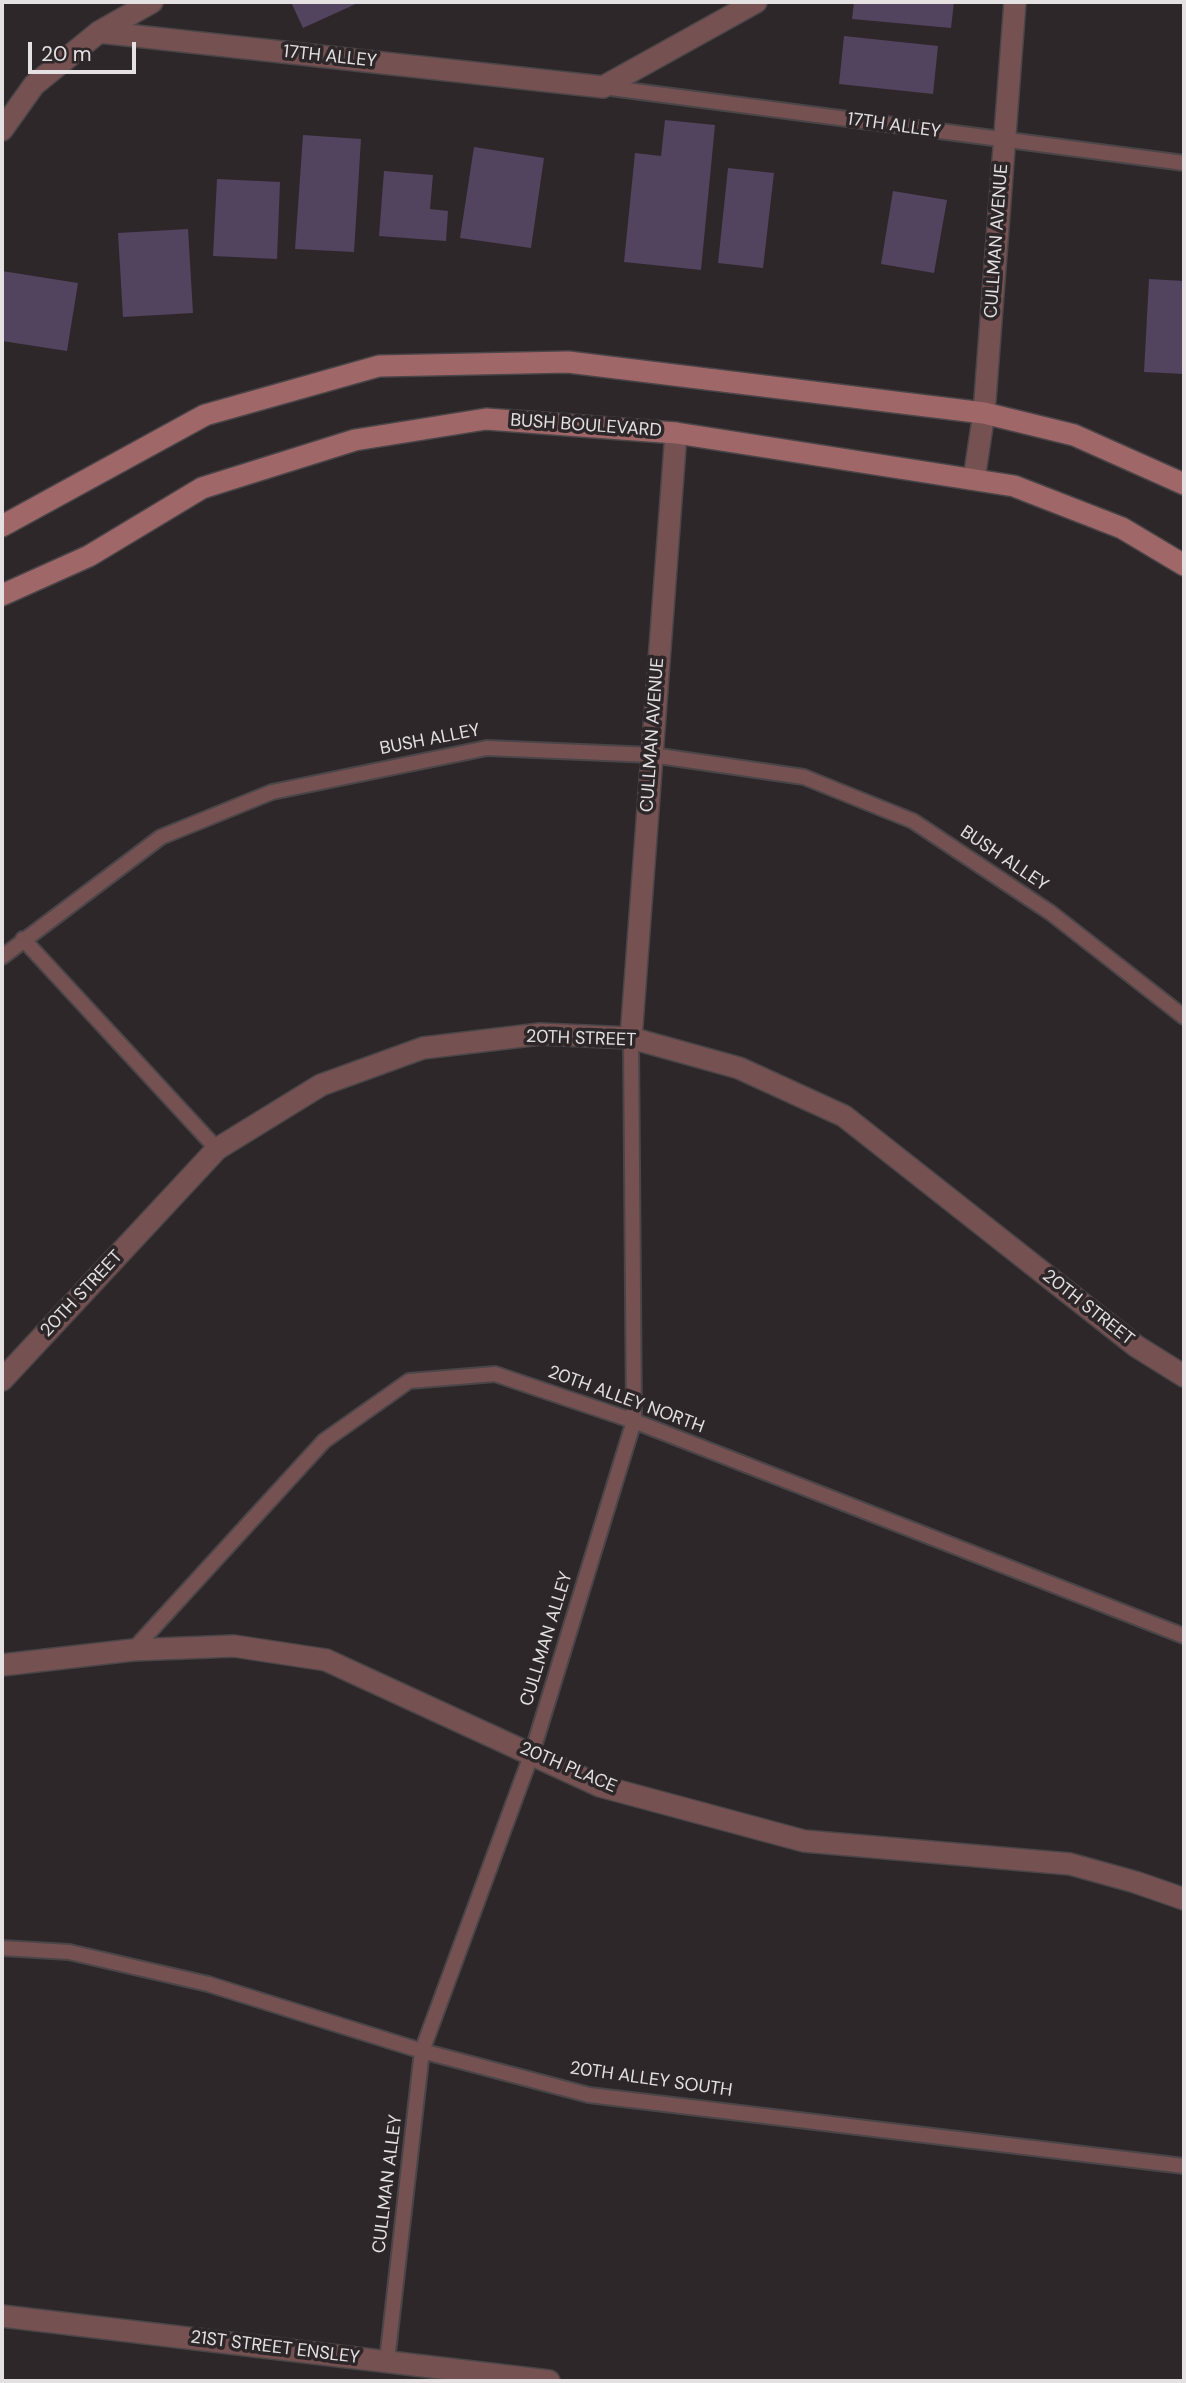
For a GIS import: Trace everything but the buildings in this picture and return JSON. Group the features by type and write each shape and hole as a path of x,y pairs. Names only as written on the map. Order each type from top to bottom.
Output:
{"main road":[{"path":"2,526 205,415 379,366 568,362 984,413 1074,435 1184,484"},
{"name":"BUSH BOULEVARD","path":"2,595 89,556 202,488 355,440 486,419 676,433 1014,486 1122,528 1184,565"}],"street":[{"path":"2,130 34,85 99,32 152,2"},
{"path":"603,87 756,2"},
{"name":"CULLMAN AVENUE","path":"974,480 984,413 1016,2"},
{"name":"17TH ALLEY","path":"99,32 603,87"},
{"name":"CULLMAN AVENUE","path":"631,1038 676,433"},
{"name":"20TH STREET","path":"2,1380 218,1149 321,1085 423,1048 540,1034 631,1038 739,1068 844,1116 1136,1346 1184,1376"},
{"name":"20TH PLACE","path":"2,1665 133,1650 234,1646 326,1660 600,1786 804,1841 1070,1864 1184,1899"},
{"name":"21ST STREET ENSLEY","path":"2,2316 549,2381"}],"lane":[{"name":"17TH ALLEY","path":"603,87 1184,163"},
{"name":"BUSH ALLEY","path":"23,939 161,836 272,792 487,748 652,755 804,777 913,821 1051,913 1184,1017"},
{"path":"2,957 23,939 218,1149"},
{"name":"CULLMAN ALLEY","path":"387,2361 422,2051 532,1753 634,1421 631,1038"},
{"name":"20TH ALLEY NORTH","path":"133,1650 324,1441 409,1381 495,1374 634,1421 1184,1636"},
{"name":"20TH ALLEY SOUTH","path":"2,1948 69,1952 208,1984 422,2051 589,2095 1184,2166"}]}
